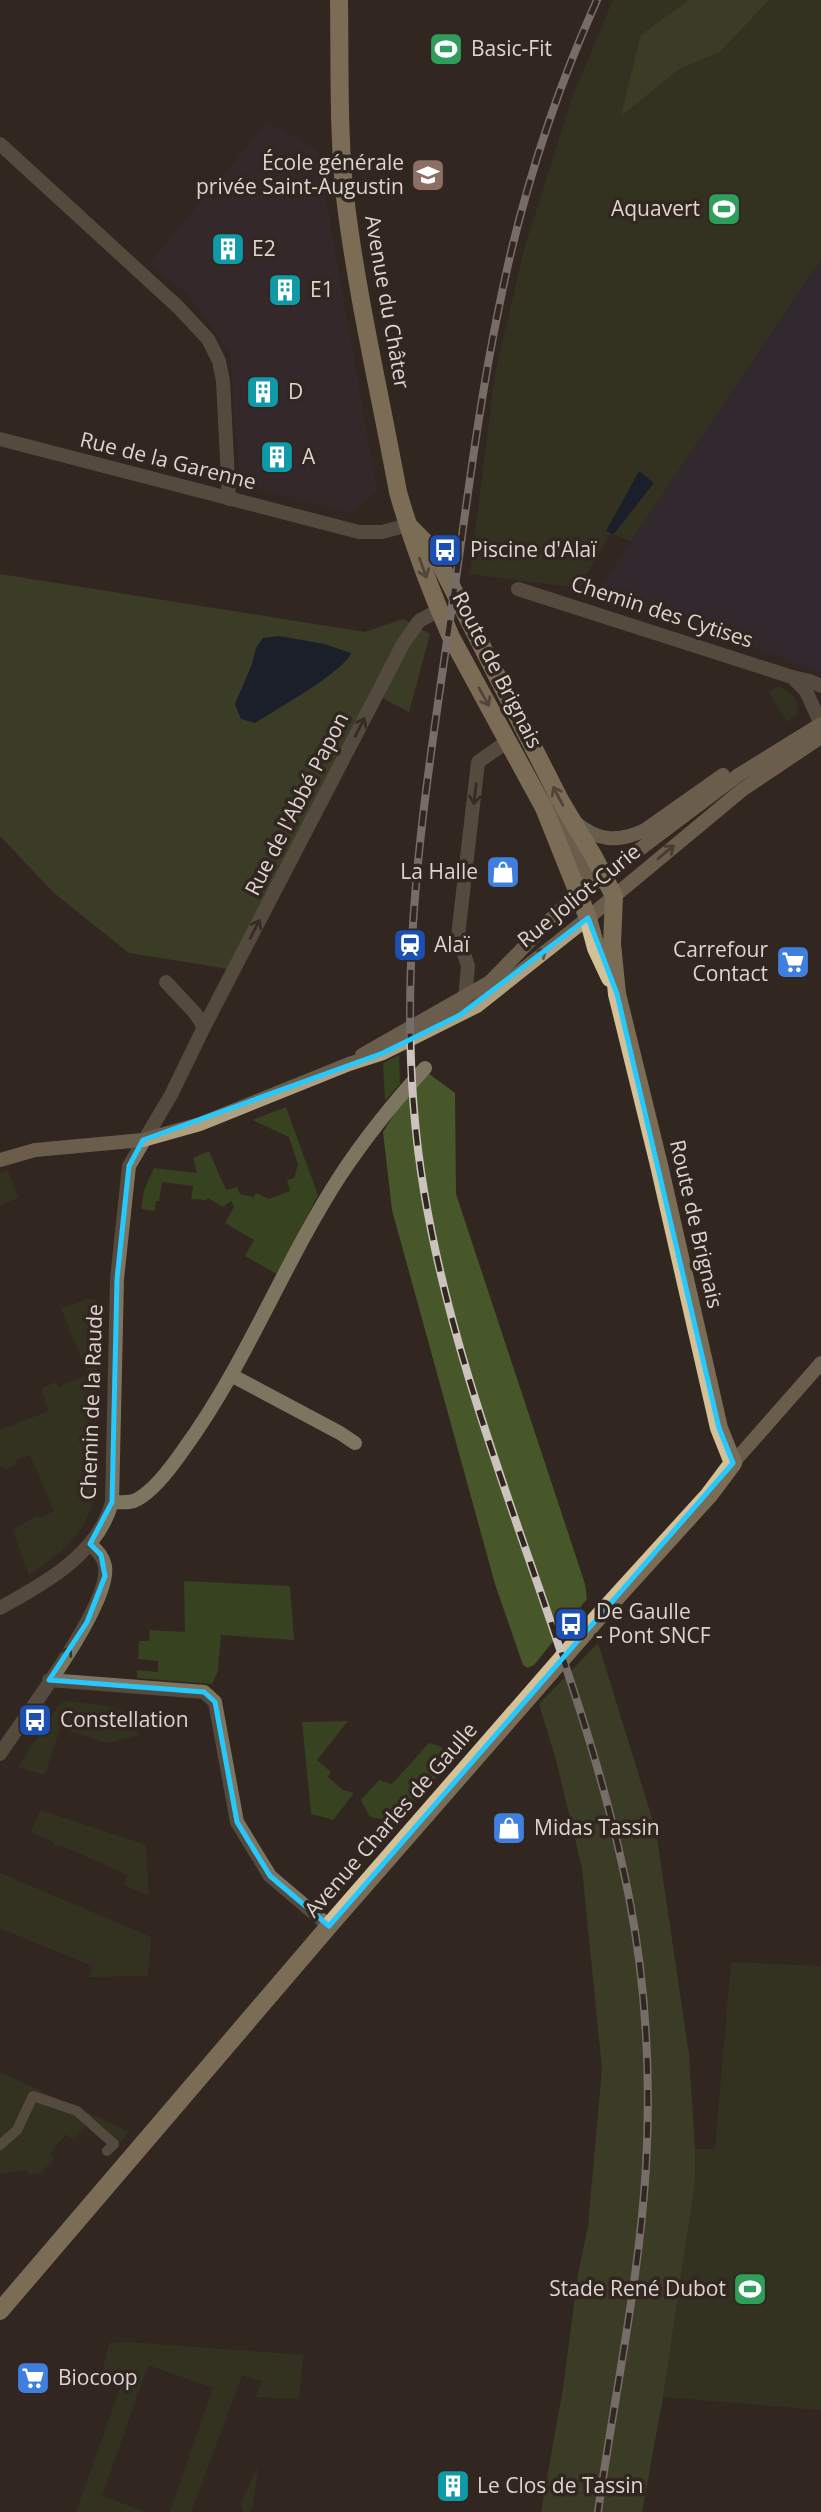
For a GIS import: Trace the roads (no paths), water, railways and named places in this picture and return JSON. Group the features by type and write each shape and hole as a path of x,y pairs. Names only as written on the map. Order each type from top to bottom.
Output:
{"main road":[{"name":"Avenue du Châter","path":"339,0 340,136 346,198 393,466 408,525"},
{"name":"Route de Brignais","path":"408,525 451,637 544,808 550,829 592,885 614,896 612,944 617,994 719,1428 733,1463"},
{"name":"Route de Brignais","path":"408,525 433,550 570,819 592,885 588,918 596,948 617,994"},
{"name":"Rue Joliot-Curie","path":"349,1064 387,1039 490,982 558,912 592,885 737,776 821,724"},
{"name":"Rue Joliot-Curie","path":"570,819 598,837 613,839 634,835 745,759 786,736 801,735"},
{"name":"Rue Joliot-Curie","path":"0,1160 35,1150 143,1140 200,1124 383,1053 477,1006 588,918 741,790 821,737"},
{"name":"Avenue Charles de Gaulle","path":"0,2311 329,1926 600,1615 709,1495 733,1463 821,1363"}],"street":[{"path":"0,144 178,307 208,339 219,361 223,381 229,499"},
{"name":"Rue de la Garenne","path":"0,439 359,532 382,532 408,525"},
{"name":"Chemin des Cytises","path":"518,589 821,686"},
{"name":"Rue de l'Abbé Papon","path":"143,1140 171,1095 403,644 419,621 439,610"},
{"path":"792,677 806,691 821,724"},
{"path":"465,998 468,965 458,936 478,762 508,741"},
{"path":"166,982 195,1013 204,1027"},
{"path":"111,1503 139,1499 170,1468 206,1420 340,1175 388,1109 425,1068"},
{"name":"Chemin de la Raude","path":"0,1608 57,1573 90,1544 107,1518 111,1503 117,1279 129,1166 143,1140"},
{"path":"231,1375 355,1443"},
{"path":"0,1754 87,1622 103,1589 105,1566 101,1555 90,1544"},
{"path":"49,1680 204,1692 215,1702 237,1822 270,1876 329,1926"},
{"path":"0,2145 17,2130 33,2096 77,2111 114,2144 107,2151"}],"water":[{"path":"639,471 654,483 614,534 606,531"},
{"path":"279,636 324,644 351,653 346,661 323,680 255,723 241,719 235,704 256,648 263,638"}],"railway":[{"path":"597,0 566,74 539,150 507,267 485,383 421,830 411,973 410,1045 424,1191 442,1281 466,1370 494,1457 583,1719 608,1807 629,1897 640,1964 648,2099 643,2210 598,2512"}],"place":[{"name":"Basic-Fit","path":"446,49"},
{"name":"École générale privée Saint-Augustin","path":"428,175"},
{"name":"Aquavert","path":"724,209"},
{"name":"E2","path":"228,249"},
{"name":"E1","path":"285,290"},
{"name":"D","path":"263,392"},
{"name":"A","path":"277,457"},
{"name":"Piscine d'Alaï","path":"445,550"},
{"name":"La Halle","path":"503,872"},
{"name":"Alaï","path":"410,945"},
{"name":"Carrefour Contact","path":"793,962"},
{"name":"De Gaulle - Pont SNCF","path":"571,1624"},
{"name":"Constellation","path":"35,1720"},
{"name":"Midas Tassin","path":"509,1828"},
{"name":"Stade René Dubot","path":"750,2289"},
{"name":"Biocoop","path":"33,2378"},
{"name":"Le Clos de Tassin","path":"453,2486"}]}
